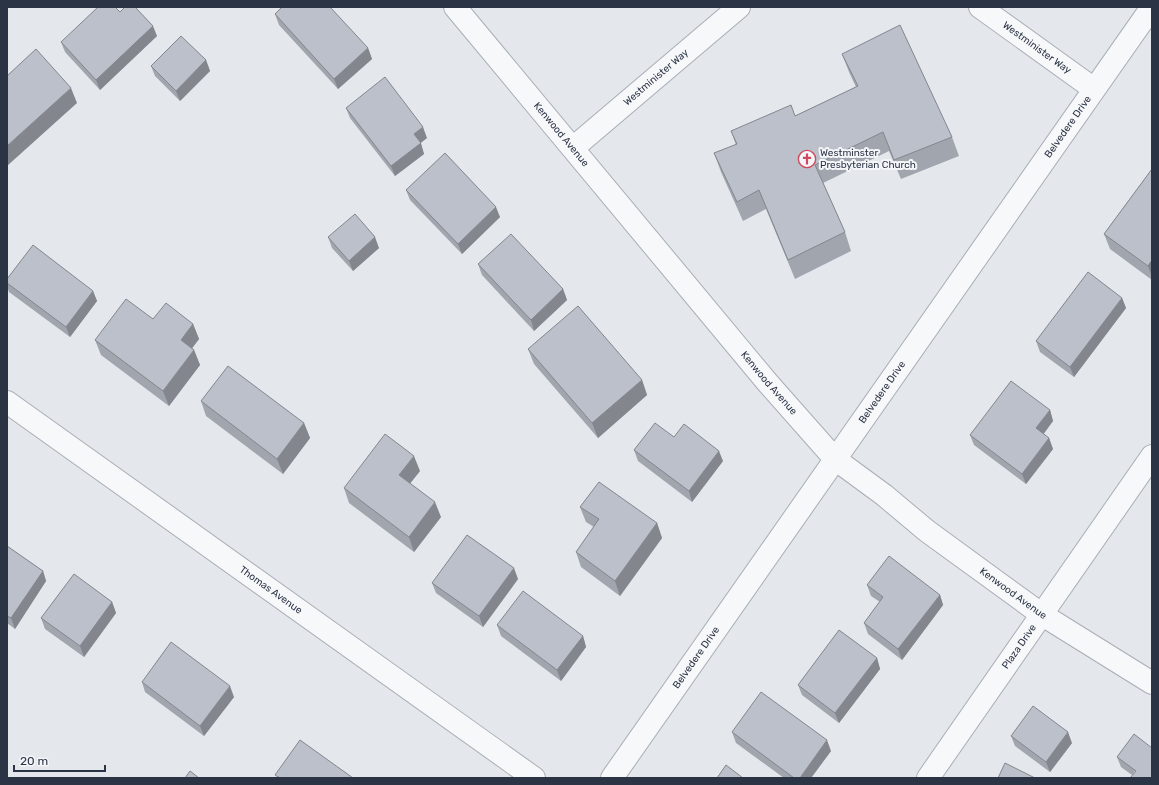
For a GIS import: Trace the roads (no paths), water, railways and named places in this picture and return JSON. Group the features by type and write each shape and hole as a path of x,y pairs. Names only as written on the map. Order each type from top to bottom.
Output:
{"street":[{"name":"Kenwood Avenue","path":"455,7 767,382 835,459 884,495 927,531 1041,614 1152,683"},
{"name":"Westminister Way","path":"573,148 739,7"},
{"name":"Westminister Way","path":"980,7 1094,89"},
{"name":"Belvedere Drive","path":"612,778 1152,7"},
{"name":"Thomas Avenue","path":"7,402 534,778"},
{"name":"Plaza Drive","path":"928,778 1152,456"}],"place":[{"name":"Westminster Presbyterian Church","path":"807,159"}]}
